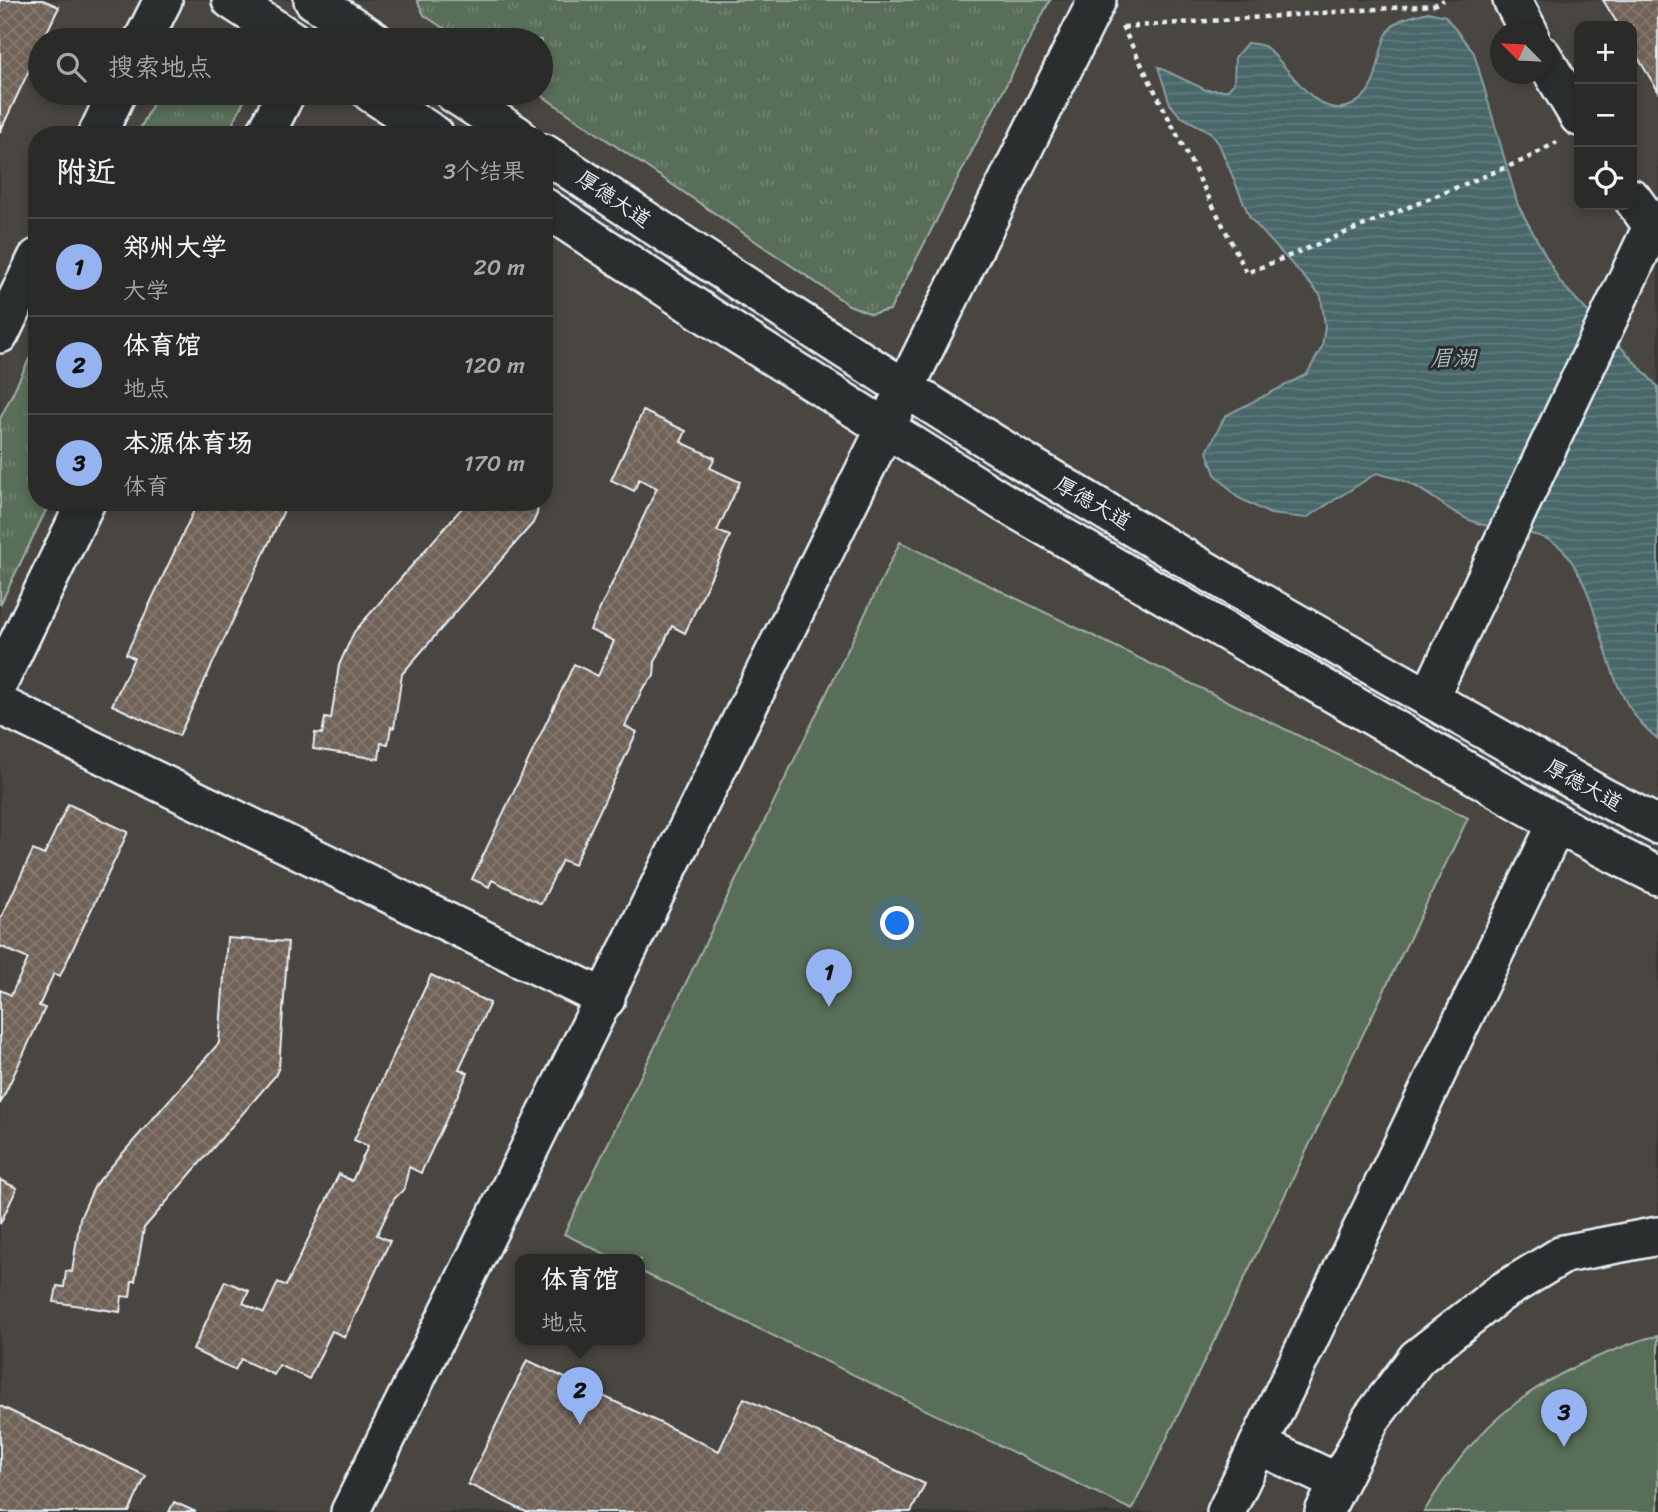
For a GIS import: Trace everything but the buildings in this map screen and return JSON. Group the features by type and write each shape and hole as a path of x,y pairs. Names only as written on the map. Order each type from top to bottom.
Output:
{"lane":[{"path":"149,28 163,0"},
{"path":"231,0 274,28"},
{"path":"1512,0 1523,21"},
{"path":"351,1512 906,388 1107,9"},
{"path":"320,12 351,28"},
{"path":"1553,80 1574,127"},
{"path":"101,126 111,105"},
{"path":"270,126 280,105"},
{"path":"389,105 421,126"},
{"path":"471,105 503,126"},
{"name":"厚德大道","path":"553,159 1026,463 1429,698 1658,825"},
{"path":"553,213 1015,510 1557,823 1658,876"},
{"path":"1429,698 1608,321 1647,220"},
{"path":"0,334 28,276"},
{"path":"0,680 82,511"},
{"path":"0,705 606,999"},
{"path":"1226,1512 1557,823"},
{"path":"1258,1445 1331,1497 1371,1419 1418,1358 1500,1293 1564,1254 1658,1236"}],"path":[{"path":"1122,27 1434,5 1444,0"},
{"path":"1107,9 1122,27 1247,273 1524,160 1574,127"}],"shaded area":[{"path":"0,0 1658,0 1658,1512 0,1512"}],"green space":[{"path":"417,0 1050,0 890,310 871,314 849,305 553,103 553,28 443,28 424,15"},
{"path":"152,105 242,105 232,126 142,126"},
{"path":"28,361 28,511 46,511 0,605 0,419"},
{"path":"900,542 1468,818 1132,1510 645,1273 645,1254 605,1254 564,1234"},
{"path":"1658,1336 1658,1512 1424,1512 1460,1458 1501,1415 1524,1397 1577,1366 1632,1343"}],"water":[{"name":"眉湖","path":"1428,12 1445,16 1474,53 1518,205 1560,282 1658,387 1658,739 1638,720 1623,697 1589,595 1578,571 1555,543 1534,535 1468,520 1409,483 1377,473 1306,518 1270,514 1237,497 1215,474 1207,452 1225,416 1307,374 1322,347 1325,326 1321,296 1250,218 1219,144 1210,132 1180,116 1170,104 1158,67 1206,90 1228,90 1234,83 1235,57 1247,43 1260,45 1267,48 1316,99 1327,106 1339,108 1352,105 1364,97 1376,74 1381,49 1391,27 1401,20"}],"place":[{"name":"郑州大学","path":"829,1007"},
{"name":"体育馆","path":"580,1425"},
{"name":"本源体育场","path":"1564,1447"}]}
